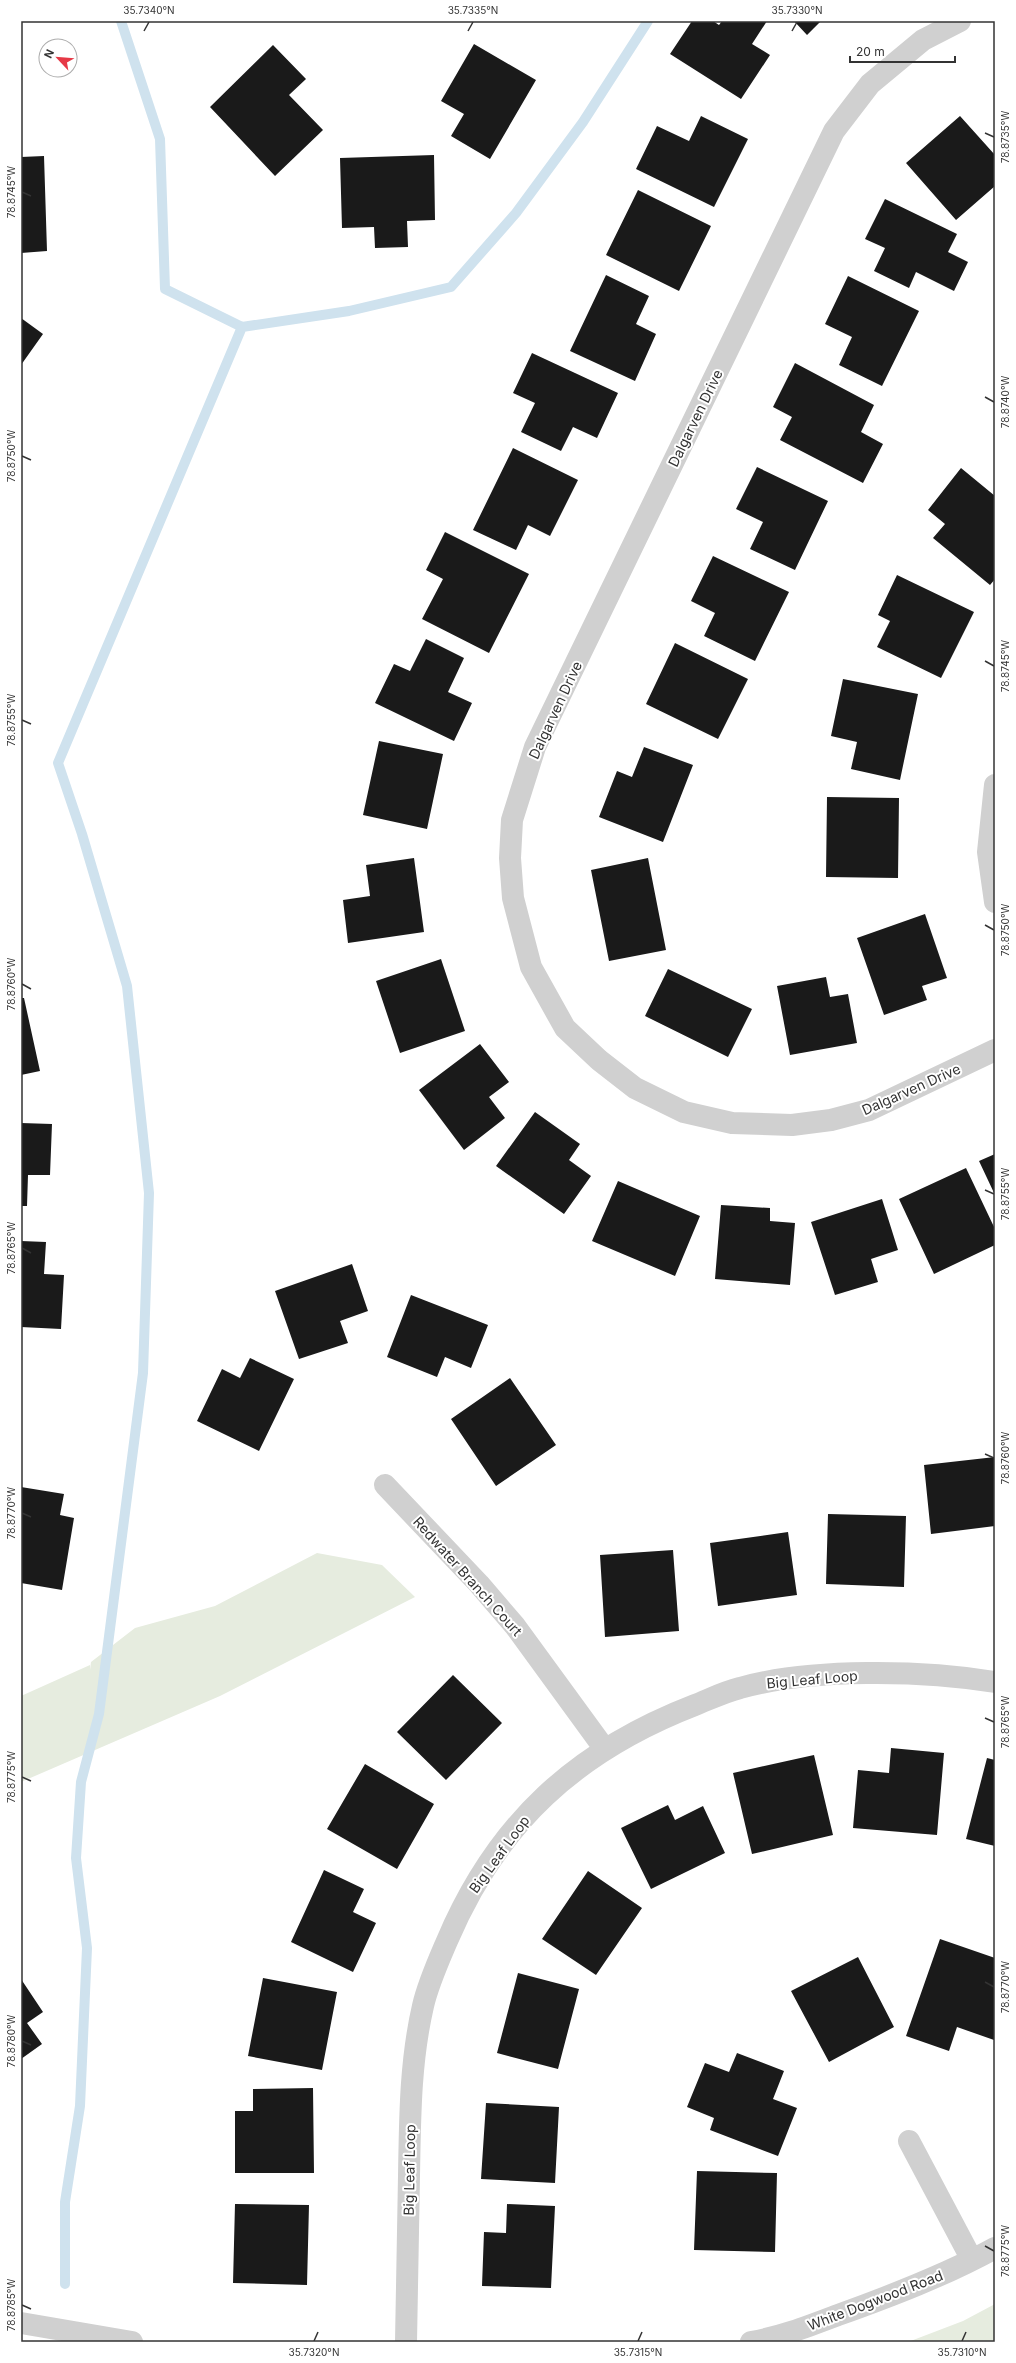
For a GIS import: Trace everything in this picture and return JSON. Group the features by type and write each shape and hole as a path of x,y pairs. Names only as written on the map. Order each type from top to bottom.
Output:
{"street":[{"name":"Dalgarven Drive","path":"960,21 923,40 870,84 834,131 535,747 512,820 510,858 513,898 531,967 565,1028 599,1060 635,1088 684,1112 732,1123 792,1125 831,1120 869,1110 995,1050"},
{"path":"995,785 988,852 995,902"},
{"name":"Redwater Branch Court","path":"385,1485 479,1584 515,1626 604,1748"},
{"name":"Big Leaf Loop","path":"406,2342 410,2098 415,2046 426,1996 436,1964 466,1900 506,1839 531,1809 568,1775 604,1748 657,1720 740,1688 790,1678 866,1674 934,1676 995,1682"},
{"path":"909,2141 972,2260"},
{"name":"White Dogwood Road","path":"751,2342 775,2340 880,2300 972,2260 995,2248"},
{"path":"21,2323 132,2342"}],"shaded area":[{"path":"317,1553 382,1565 415,1597 220,1696 21,1782 21,1696 90,1665 90,1670 91,1662 135,1628 215,1606"},
{"path":"995,2304 995,2342 908,2342 963,2321"}],"building":[{"path":"692,21 713,21 719,25 722,21 767,21 752,44 770,55 741,99 670,54"},
{"path":"794,21 821,21 807,35"},
{"path":"474,44 536,80 490,159 451,136 464,114 441,101"},
{"path":"273,45 306,79 289,95 323,130 275,176 210,107"},
{"path":"701,116 748,139 714,207 636,169 657,126 689,141"},
{"path":"960,116 995,155 995,186 956,220 906,163"},
{"path":"434,155 435,220 407,221 408,247 375,248 374,227 342,228 340,158"},
{"path":"44,156 47,251 21,253 21,157"},
{"path":"638,190 711,226 679,291 606,255"},
{"path":"885,199 957,234 948,252 968,262 954,291 916,272 909,288 874,271 885,248 865,239"},
{"path":"606,275 649,296 636,324 656,334 635,381 570,351"},
{"path":"848,276 919,311 882,386 839,365 852,337 825,324"},
{"path":"21,318 43,334 21,365"},
{"path":"532,353 618,393 597,438 573,427 561,451 521,432 535,403 513,393"},
{"path":"795,363 874,405 861,432 883,444 863,483 780,440 792,417 773,407"},
{"path":"513,448 578,480 550,536 528,525 516,550 473,530"},
{"path":"757,467 828,501 795,570 750,549 763,522 736,509"},
{"path":"961,468 995,496 995,579 990,585 933,538 945,524 928,510"},
{"path":"445,532 529,574 489,653 422,619 443,579 426,570"},
{"path":"713,556 789,592 755,661 704,636 715,613 691,601"},
{"path":"897,575 974,612 941,678 877,647 890,621 878,615"},
{"path":"426,639 464,658 448,692 472,703 454,741 375,703 394,664 410,671"},
{"path":"675,643 748,679 718,739 646,704"},
{"path":"843,679 918,694 900,780 851,769 857,742 831,736"},
{"path":"379,741 443,754 427,829 363,815"},
{"path":"644,747 693,765 663,842 599,817 617,771 632,777"},
{"path":"827,797 899,798 898,878 826,877"},
{"path":"414,858 424,932 348,943 343,900 370,896 366,865"},
{"path":"648,858 666,950 609,961 591,870"},
{"path":"925,914 947,978 922,986 927,1000 884,1015 857,938"},
{"path":"441,959 465,1031 400,1053 376,981"},
{"path":"668,969 752,1009 728,1057 645,1016"},
{"path":"826,977 830,997 848,994 857,1043 790,1055 777,986"},
{"path":"21,998 24,998 40,1071 21,1075"},
{"path":"480,1044 509,1082 489,1097 505,1118 464,1150 419,1090"},
{"path":"535,1112 580,1144 569,1160 591,1176 564,1214 496,1166"},
{"path":"21,1123 52,1124 50,1175 28,1175 27,1206 21,1206"},
{"path":"995,1154 995,1195 979,1161"},
{"path":"966,1168 995,1229 995,1245 934,1274 899,1199"},
{"path":"618,1181 700,1216 675,1276 592,1241"},
{"path":"882,1199 898,1250 871,1259 878,1282 835,1295 811,1222"},
{"path":"721,1205 770,1208 770,1221 795,1223 790,1285 715,1279"},
{"path":"21,1241 46,1242 44,1274 64,1275 61,1329 21,1327"},
{"path":"352,1264 368,1311 340,1321 348,1343 299,1359 275,1291"},
{"path":"411,1295 488,1325 471,1368 445,1357 437,1377 387,1357"},
{"path":"250,1358 294,1379 259,1451 197,1421 222,1369 240,1378"},
{"path":"510,1378 556,1445 496,1486 451,1419"},
{"path":"995,1457 995,1526 931,1534 924,1465"},
{"path":"21,1487 64,1494 60,1515 74,1518 62,1590 21,1583"},
{"path":"828,1514 906,1516 904,1587 826,1584"},
{"path":"788,1532 797,1595 718,1606 710,1543"},
{"path":"673,1550 679,1631 605,1637 600,1555"},
{"path":"453,1675 502,1723 446,1780 397,1732"},
{"path":"891,1748 944,1753 937,1835 853,1828 858,1770 889,1773"},
{"path":"814,1755 833,1835 752,1854 733,1773"},
{"path":"987,1758 995,1760 995,1846 966,1839"},
{"path":"365,1764 434,1804 397,1869 327,1829"},
{"path":"668,1805 675,1820 703,1806 725,1853 651,1889 621,1828"},
{"path":"324,1870 364,1889 353,1912 376,1923 353,1972 291,1942"},
{"path":"588,1871 642,1908 596,1975 542,1939"},
{"path":"940,1939 995,1958 994,2040 957,2027 949,2051 906,2036"},
{"path":"858,1957 894,2027 829,2062 791,1991"},
{"path":"518,1973 579,1989 558,2069 497,2053"},
{"path":"263,1978 337,1992 322,2070 248,2056"},
{"path":"21,1979 43,2012 27,2023 42,2044 21,2059"},
{"path":"737,2053 784,2071 773,2099 797,2108 778,2156 710,2130 714,2118 687,2107 705,2063 729,2072"},
{"path":"313,2088 314,2173 235,2173 235,2111 253,2111 253,2089"},
{"path":"486,2103 559,2107 555,2183 481,2179"},
{"path":"697,2171 777,2173 775,2252 694,2250"},
{"path":"235,2204 309,2205 307,2285 233,2283"},
{"path":"507,2204 555,2206 551,2288 482,2286 484,2232 506,2233"}],"waterway":[{"path":"121,21 160,139 165,289 242,327 349,311 451,287 516,213 583,122 648,21"},
{"path":"65,2284 65,2202 80,2106 87,1948 76,1858 81,1782 99,1714 143,1373 149,1193 127,986 82,834 58,763 242,327"}]}
